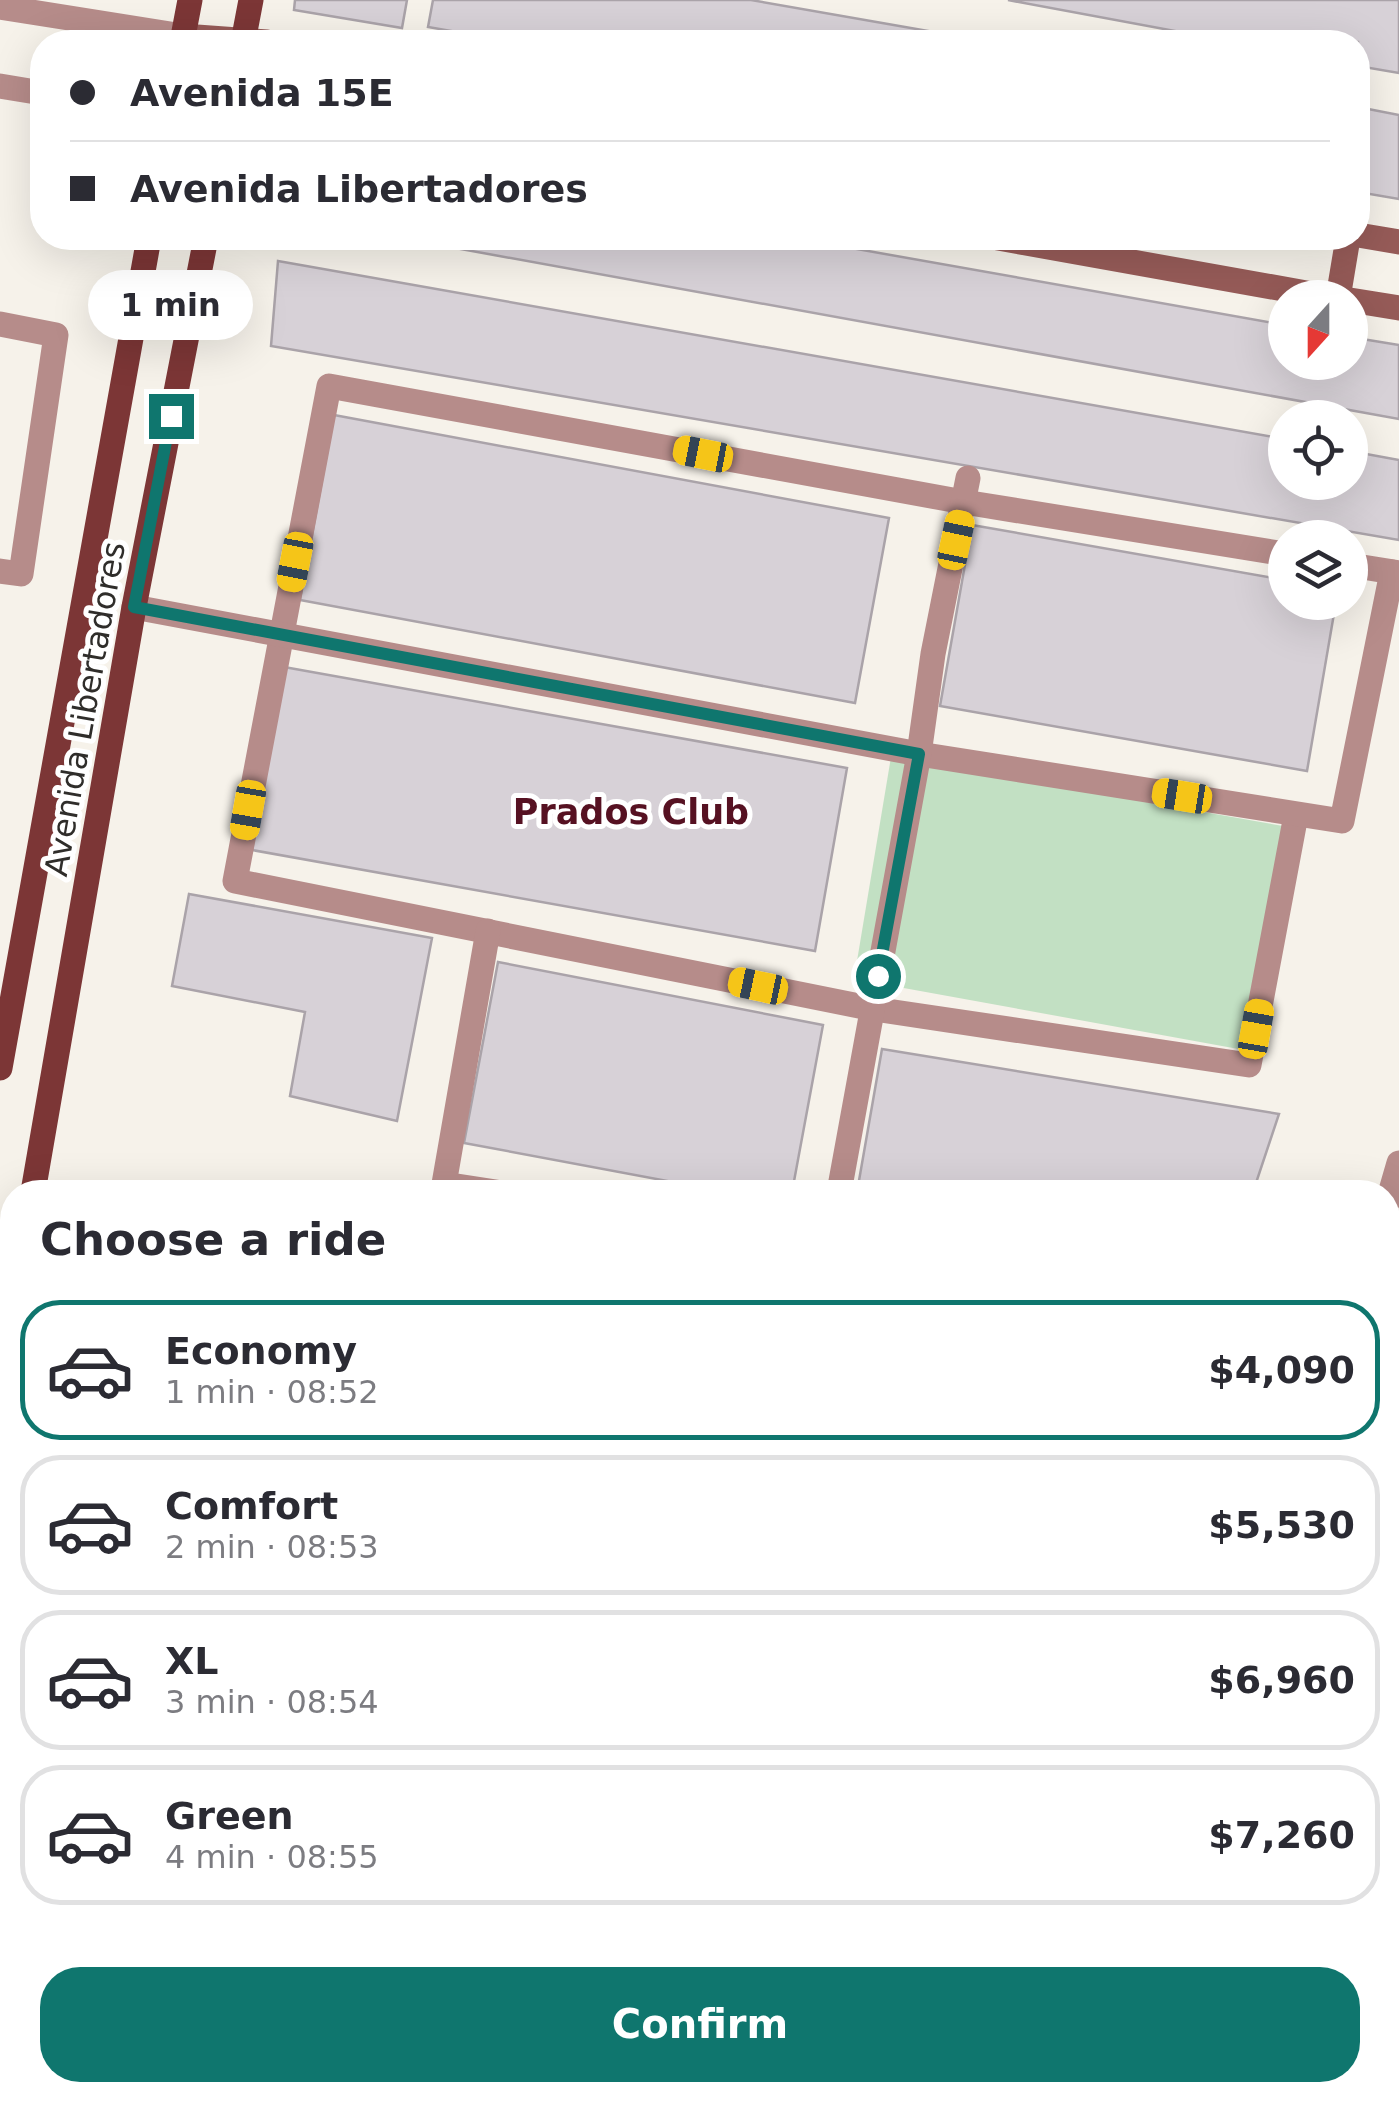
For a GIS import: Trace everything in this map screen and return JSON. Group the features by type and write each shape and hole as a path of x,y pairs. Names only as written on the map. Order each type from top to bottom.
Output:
{"main road":[{"path":"184,30 190,0"},
{"path":"251,0 251,30"},
{"name":"Avenida Libertadores","path":"0,1068 147,250"},
{"name":"Avenida Libertadores","path":"35,1180 134,607 204,250"}],"street":[{"path":"0,8 125,30"},
{"path":"0,86 30,91"},
{"path":"1370,237 1399,242"},
{"path":"1066,250 1268,286"},
{"path":"1340,280 1346,250"},
{"path":"1368,303 1399,308"},
{"path":"0,324 56,334 21,574 0,571"},
{"path":"1268,551 966,490 330,386 236,881 874,1009 1249,1065 1296,815"},
{"path":"841,1180 874,1009 887,909 919,754 932,654 966,490"},
{"path":"134,607 919,754 1342,822 1396,572 1368,568"},
{"path":"445,1180 488,931"}],"green space":[{"path":"891,757 1289,827 1244,1050 854,979"}],"building":[{"path":"295,0 407,0 402,28 294,10"},
{"path":"433,0 751,0 922,30 445,30 428,27"},
{"path":"1008,0 1399,0 1399,73 1370,68 1370,30 1169,30"},
{"path":"1370,109 1399,115 1399,199 1370,194"},
{"path":"466,250 863,250 1268,322 1268,380 1368,380 1368,340 1399,345 1399,419 1368,413 1368,400 1294,400"},
{"path":"278,261 1268,436 1268,500 1368,500 1368,454 1399,460 1399,540 1368,535 1368,520 1283,520 271,346"},
{"path":"334,415 889,518 855,703 300,600"},
{"path":"972,525 1268,577 1268,620 1333,620 1307,771 940,706"},
{"path":"284,667 847,768 815,951 252,850"},
{"path":"189,894 432,938 397,1121 290,1096 305,1012 172,986"},
{"path":"498,962 823,1025 794,1180 662,1180 464,1143"},
{"path":"882,1049 1279,1114 1257,1180 859,1180"}],"district":[{"name":"Prados Club","path":"631,812"}],"route":[{"path":"171,416 134,607 919,754 887,909 878,976"}]}
